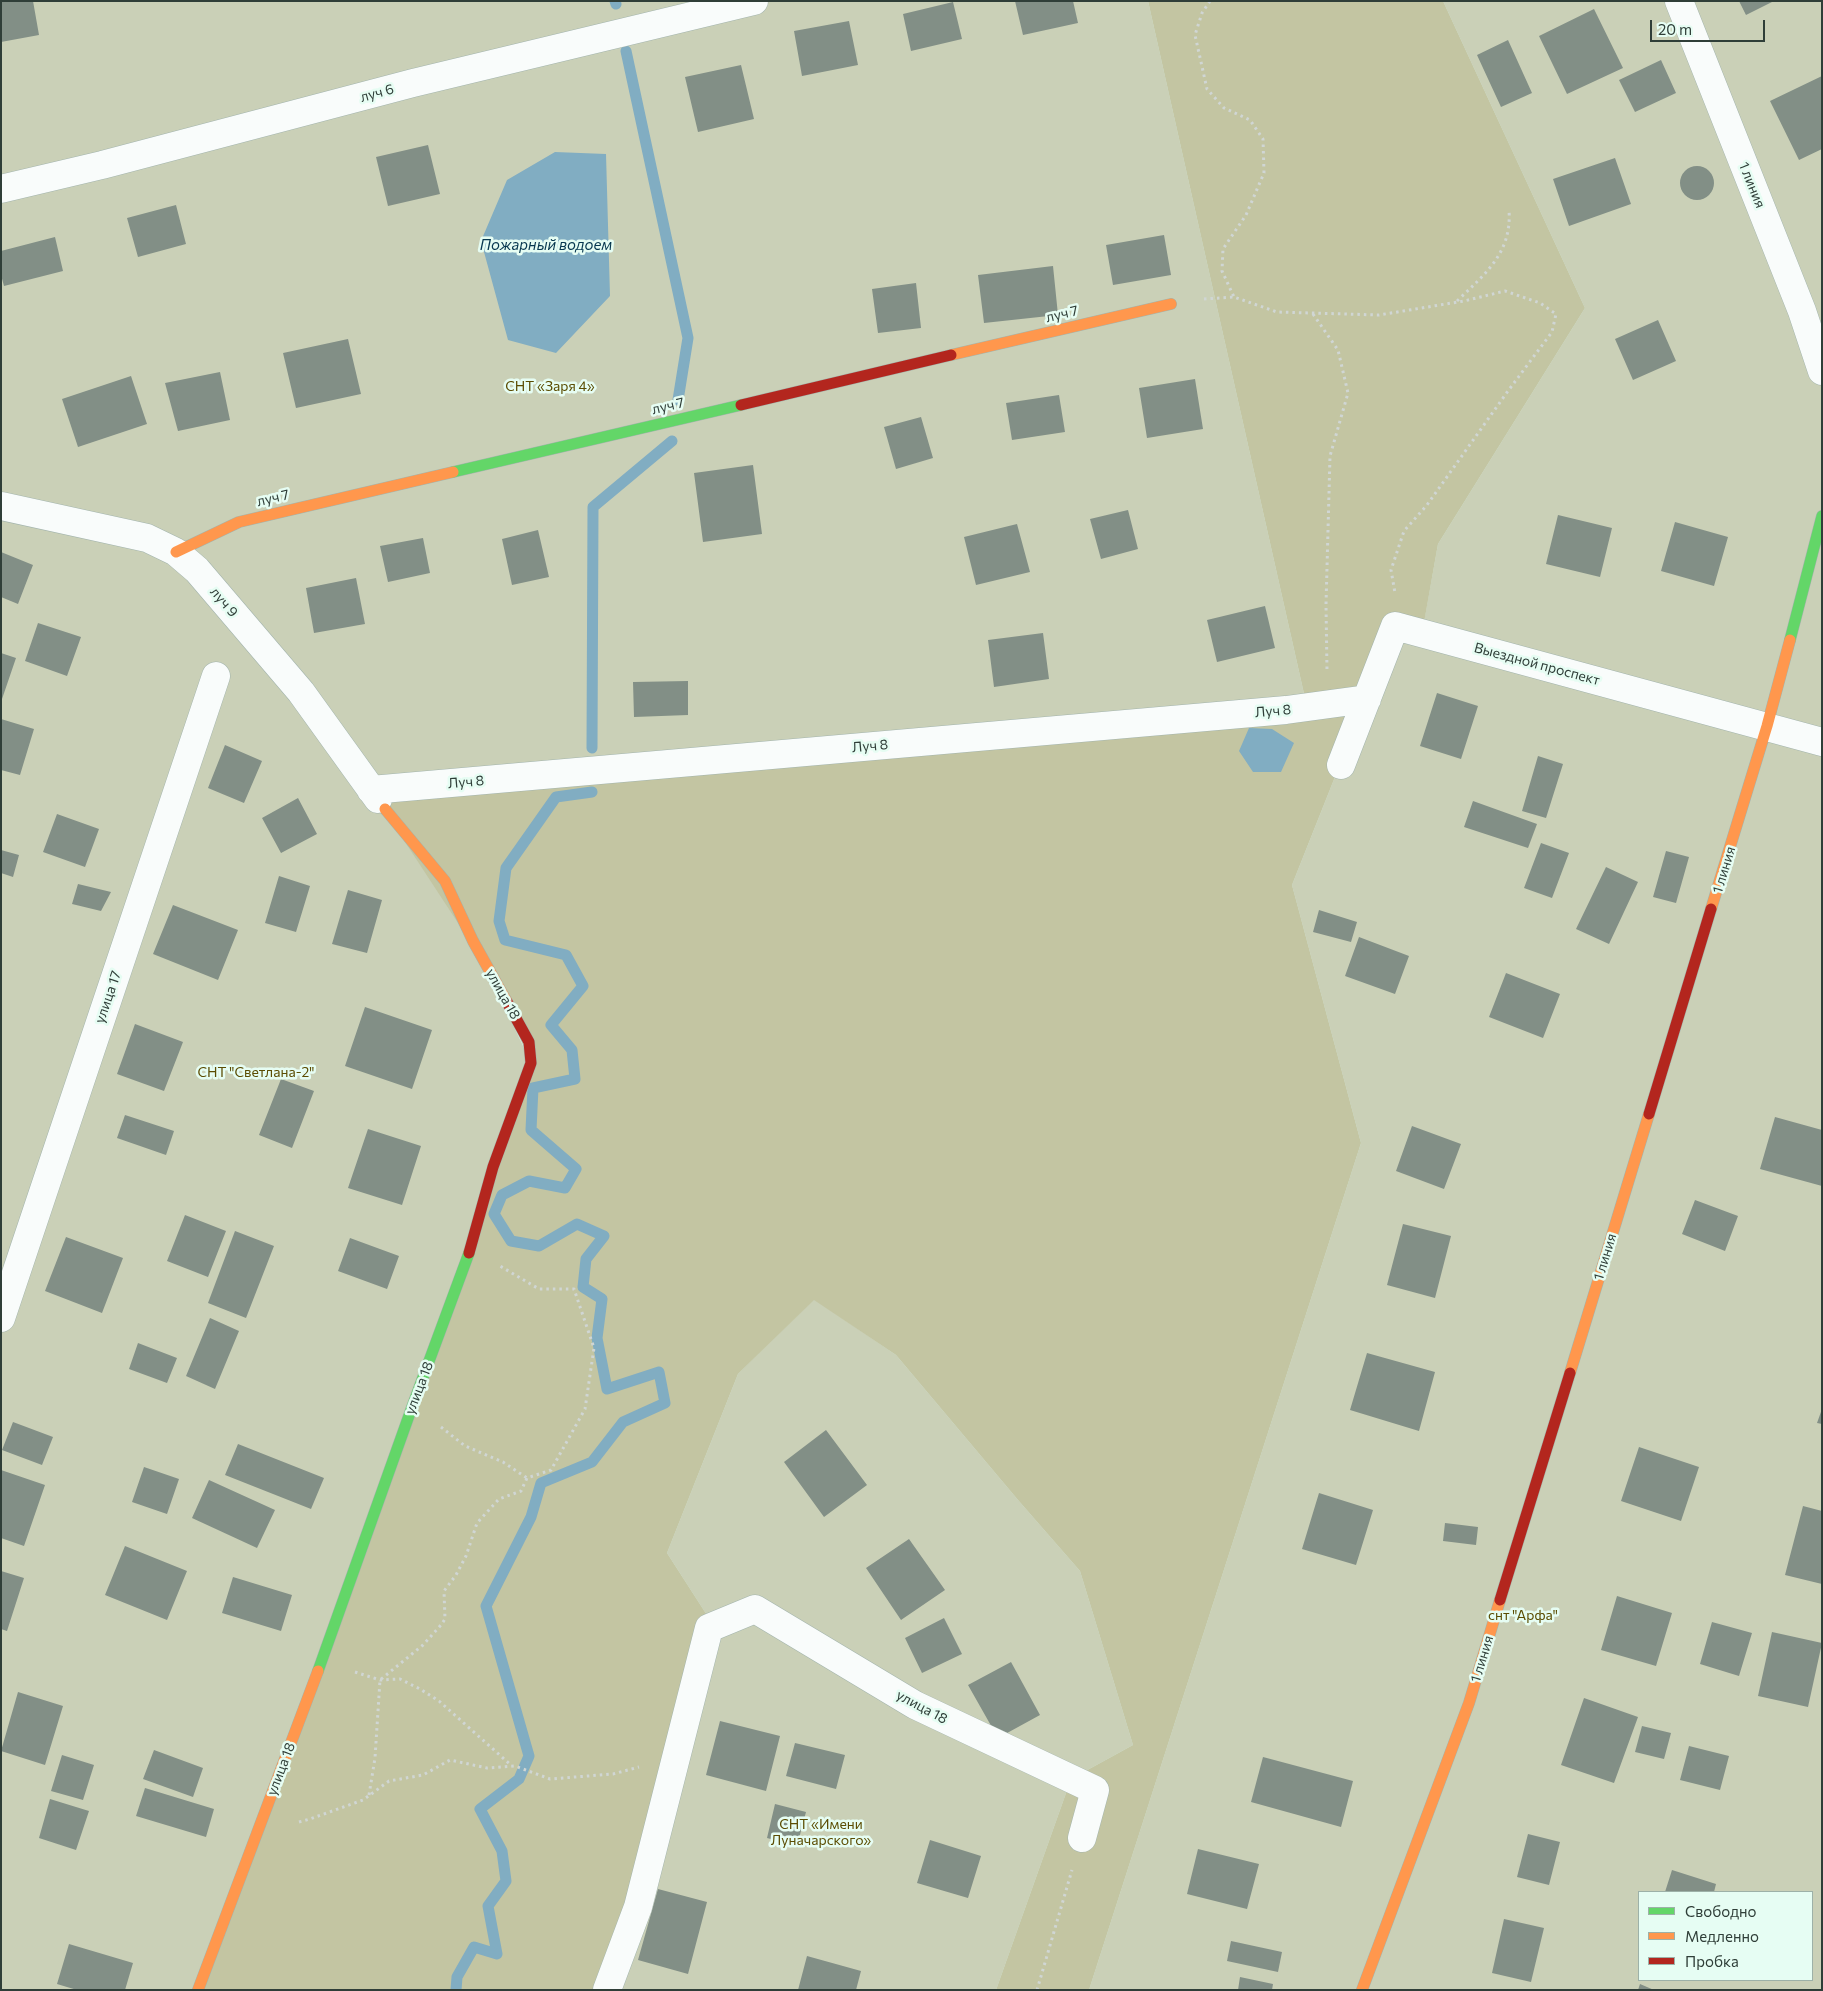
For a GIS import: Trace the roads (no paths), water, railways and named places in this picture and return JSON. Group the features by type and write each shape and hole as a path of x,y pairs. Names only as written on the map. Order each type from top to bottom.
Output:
{"street":[{"name":"луч 6","path":"1,189 102,165 413,83 754,1"},
{"name":"1 линия","path":"1680,1 1802,311 1822,371"},
{"name":"луч 7","path":"176,552 239,522 1171,304"},
{"name":"луч 9","path":"1,506 147,538 176,552 197,570 302,692 378,799"},
{"name":"1 линия","path":"1362,1990 1469,1703 1767,726 1822,516"},
{"name":"Выездной проспект","path":"1341,765 1395,626 1822,742"},
{"name":"улица 17","path":"1,1318 216,676"},
{"name":"Луч 8","path":"378,799 1314,706 1368,699"},
{"name":"улица 18","path":"198,1990 322,1661 411,1410 471,1249 493,1167 531,1063 528,1042 473,941 445,881 378,799"},
{"name":"улица 18","path":"607,1990 638,1907 709,1628 755,1609 915,1705 1095,1790 1082,1838"}],"water":[{"name":"Пожарный водоем","path":"555,152 606,154 610,296 556,353 508,340 481,241 507,180"},
{"path":"1249,728 1272,729 1294,743 1281,772 1253,772 1239,751"}],"waterway":[{"path":"626,51 688,338 678,400"},
{"path":"592,748 593,507 672,441"},
{"path":"456,1990 457,1977 474,1947 497,1954 488,1906 506,1881 502,1851 480,1809 519,1779 529,1756 486,1606 531,1517 541,1483 592,1462 623,1422 665,1403 659,1372 607,1389 597,1338 602,1299 583,1287 586,1259 604,1236 577,1224 539,1246 511,1241 494,1214 502,1195 529,1181 565,1188 576,1169 531,1130 533,1088 575,1079 572,1050 551,1025 583,986 566,955 505,940 499,921 506,868 556,797 592,792"}],"park label":[{"name":"СНТ «Заря 4»","path":"550,386"},
{"name":"СНТ \"Светлана-2\"","path":"256,1072"},
{"name":"снт \"Арфа\"","path":"1523,1615"},
{"name":"СНТ «Имени Луначарского»","path":"821,1832"}]}
